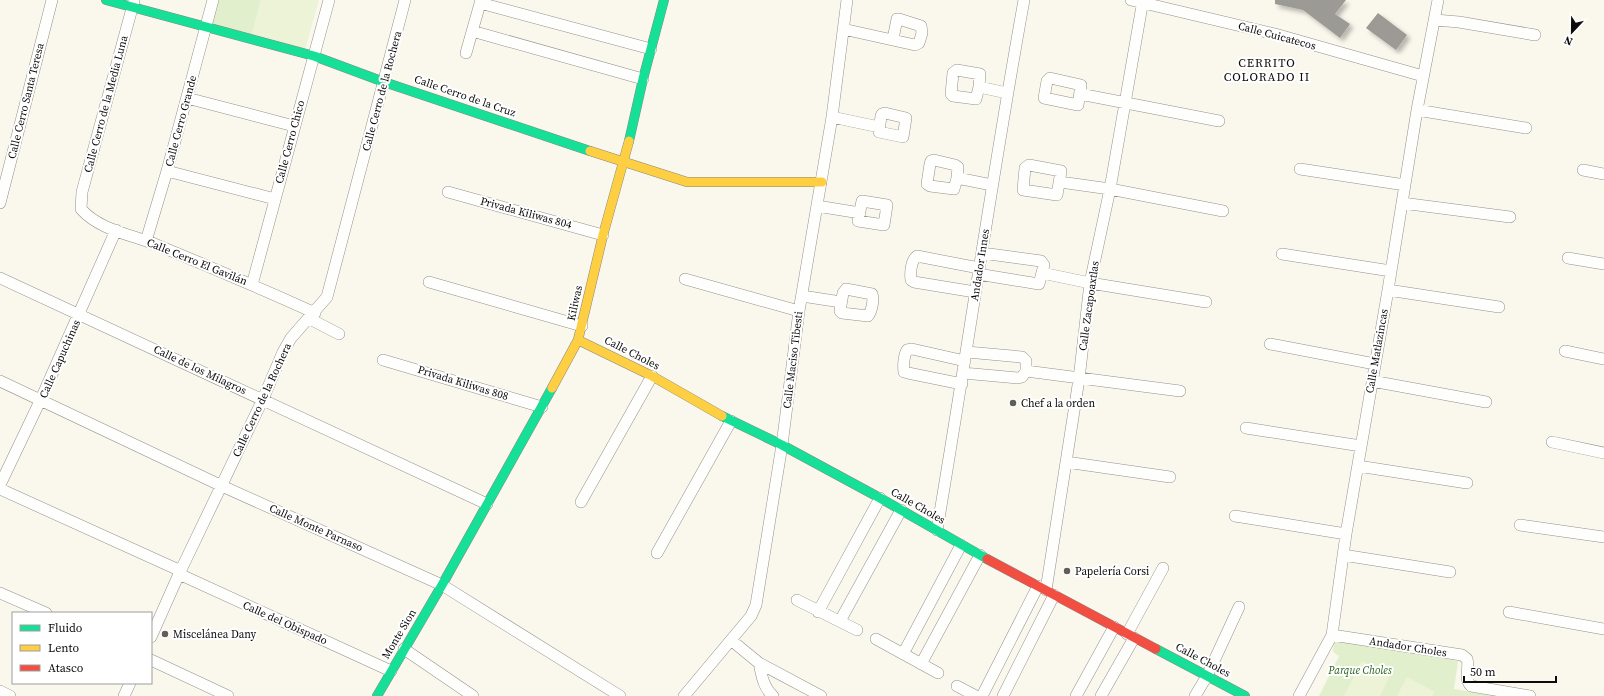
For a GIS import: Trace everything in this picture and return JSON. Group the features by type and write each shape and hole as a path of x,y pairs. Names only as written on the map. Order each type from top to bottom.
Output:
{"street":[{"name":"Calle Cerro Santa Teresa","path":"0,203 3,180 52,0"},
{"name":"Calle Cerro de la Cruz","path":"106,0 133,3 206,27 314,56 384,82 687,182 822,182"},
{"name":"Calle Cerro Grande","path":"146,240 167,171 213,0"},
{"name":"Calle Cerro Chico","path":"252,285 329,0"},
{"name":"Calle Cerro de la Rochera","path":"152,635 263,399 283,352 291,338 312,316 327,297 405,0"},
{"name":"Kiliwas","path":"442,585 578,340 603,235 624,162 643,79 664,0"},
{"name":"Calle Maciso Tibesti","path":"684,696 751,616 756,605 782,445 799,311 832,117 847,0"},
{"name":"Andador Innes","path":"937,530 963,378 975,292 1007,93 1024,0"},
{"name":"Calle Cuicatecos","path":"1131,0 1143,1 1275,34 1423,76"},
{"name":"Calle Matlazincas","path":"1299,696 1332,635 1346,534 1417,110 1438,0"},
{"path":"466,53 480,1 651,49"},
{"name":"Calle Zacapoaxtlas","path":"1046,590 1079,379 1090,283 1110,189 1143,1"},
{"name":"Calle Cerro de la Media Luna","path":"81,209 82,192 133,3"},
{"path":"1435,20 1458,22 1535,35"},
{"path":"843,29 893,39"},
{"path":"472,32 643,79"},
{"path":"979,87 1007,93"},
{"path":"1080,94 1219,121"},
{"path":"187,98 294,126"},
{"path":"1417,110 1526,128"},
{"path":"832,117 879,126"},
{"path":"1300,169 1405,185"},
{"path":"1583,170 1604,174"},
{"path":"167,171 275,199"},
{"path":"957,178 992,185"},
{"path":"1060,182 1110,189 1223,211"},
{"name":"Privada Kiliwas 804","path":"448,192 603,235"},
{"path":"1402,203 1510,217"},
{"path":"817,206 860,212"},
{"name":"Calle Cerro El Gavilán","path":"81,209 88,217 116,230 146,240 252,285 312,316 339,334"},
{"name":"Calle Capuchinas","path":"0,485 80,314 116,230"},
{"path":"975,292 914,282 910,277 913,260 917,256 1037,284 1041,282 1044,264 1041,261 982,253"},
{"path":"1282,254 1391,271"},
{"path":"1568,258 1604,264"},
{"path":"1042,273 1090,283 1206,302"},
{"name":"Calle de los Milagros","path":"0,278 487,504"},
{"path":"686,279 799,311"},
{"path":"429,282 582,326"},
{"path":"1388,290 1499,307"},
{"path":"802,296 841,302"},
{"name":"Calle Choles","path":"578,340 652,376 731,421 782,445 1114,628 1245,696"},
{"path":"1270,344 1375,364"},
{"path":"912,349 966,356 1022,357 1026,361 1026,371 1018,378 963,378 908,374 904,372 905,353 912,349"},
{"path":"1564,351 1604,359"},
{"name":"Privada Kiliwas 808","path":"384,360 542,407"},
{"path":"1026,371 1180,391"},
{"path":"581,502 652,376"},
{"name":"Calle Monte Parnaso","path":"0,381 41,399 222,486 442,585 620,696"},
{"path":"1372,381 1486,402"},
{"path":"657,553 731,421"},
{"path":"1246,428 1361,446"},
{"path":"1552,442 1604,453"},
{"path":"1066,462 1170,477"},
{"path":"1358,466 1467,482"},
{"name":"Calle del Obispado","path":"0,489 391,671"},
{"path":"818,612 880,498"},
{"path":"840,621 901,510"},
{"path":"1235,516 1346,534"},
{"path":"1520,525 1604,537"},
{"path":"903,654 961,545"},
{"path":"920,664 980,555"},
{"path":"1343,555 1450,572"},
{"path":"1102,696 1164,568"},
{"name":"Monte Sion","path":"377,696 442,585"},
{"path":"982,696 1046,590"},
{"path":"1003,696 1046,590"},
{"path":"0,593 44,612"},
{"path":"797,600 818,612 857,630"},
{"path":"1195,696 1207,676 1239,607"},
{"path":"1508,612 1604,629"},
{"path":"1076,696 1114,628"},
{"name":"Andador Choles","path":"1332,635 1462,655 1467,659 1468,664 1466,677 1471,686 1530,696"},
{"path":"876,639 938,673"},
{"path":"731,640 759,663 821,696"},
{"path":"404,649 473,696"},
{"path":"152,660 228,696"},
{"path":"759,663 764,685 768,692 773,696"},
{"path":"124,696 130,684"},
{"path":"957,686 976,696"},
{"path":"0,691 10,696"}],"green space":[{"path":"218,0 261,0 251,38 211,25"},
{"path":"261,0 319,0 304,53 251,38"},
{"name":"Parque Choles","path":"1334,640 1458,661 1454,689 1493,696 1319,696 1339,656 1333,652"},
{"path":"1362,661 1390,675 1380,696 1344,696"},
{"path":"1407,677 1435,692 1432,696 1397,696"}],"building":[{"path":"1275,0 1346,0 1335,14 1350,24 1340,38 1303,10 1275,4"},
{"path":"1378,13 1407,35 1396,50 1366,28"}],"traffic: fast":[{"path":"106,0 314,56 384,82 590,151"},
{"path":"629,141 643,79 664,0"},
{"path":"377,696 442,585 552,388"},
{"path":"722,416 782,445 880,498 987,559"},
{"path":"1156,649 1245,696"}],"traffic: slow":[{"path":"552,388 578,340 603,235 629,141"},
{"path":"590,151 687,182 822,182"},
{"path":"578,340 652,376 722,416"}],"traffic: jam":[{"path":"987,559 1156,649"}],"place":[{"name":"Chef a la orden","path":"1013,403"},
{"name":"Papelería Corsi","path":"1067,571"},
{"name":"Miscelánea Dany","path":"165,634"}],"district":[{"name":"CERRITO COLORADO II","path":"1267,70"}]}
